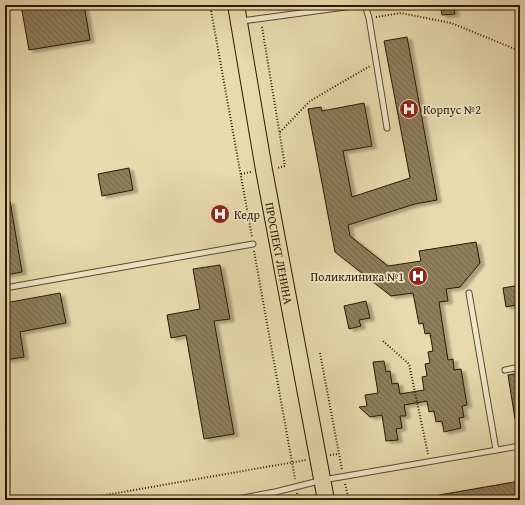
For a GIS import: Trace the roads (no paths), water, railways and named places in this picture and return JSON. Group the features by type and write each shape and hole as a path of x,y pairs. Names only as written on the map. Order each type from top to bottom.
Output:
{"main road":[{"name":"ПРОСПЕКТ ЛЕНИНА","path":"236,5 240,21 264,170 326,500"}],"lane":[{"path":"240,21 360,5"},
{"path":"365,5 369,18 375,63 388,128"},
{"path":"5,288 253,244"},
{"path":"469,293 496,450"},
{"path":"504,370 520,367"},
{"path":"232,500 344,476 520,446"}],"place":[{"name":"Корпус №2","path":"409,109"},
{"name":"Кедр","path":"220,214"},
{"name":"Поликлиника №1","path":"418,276"}]}
